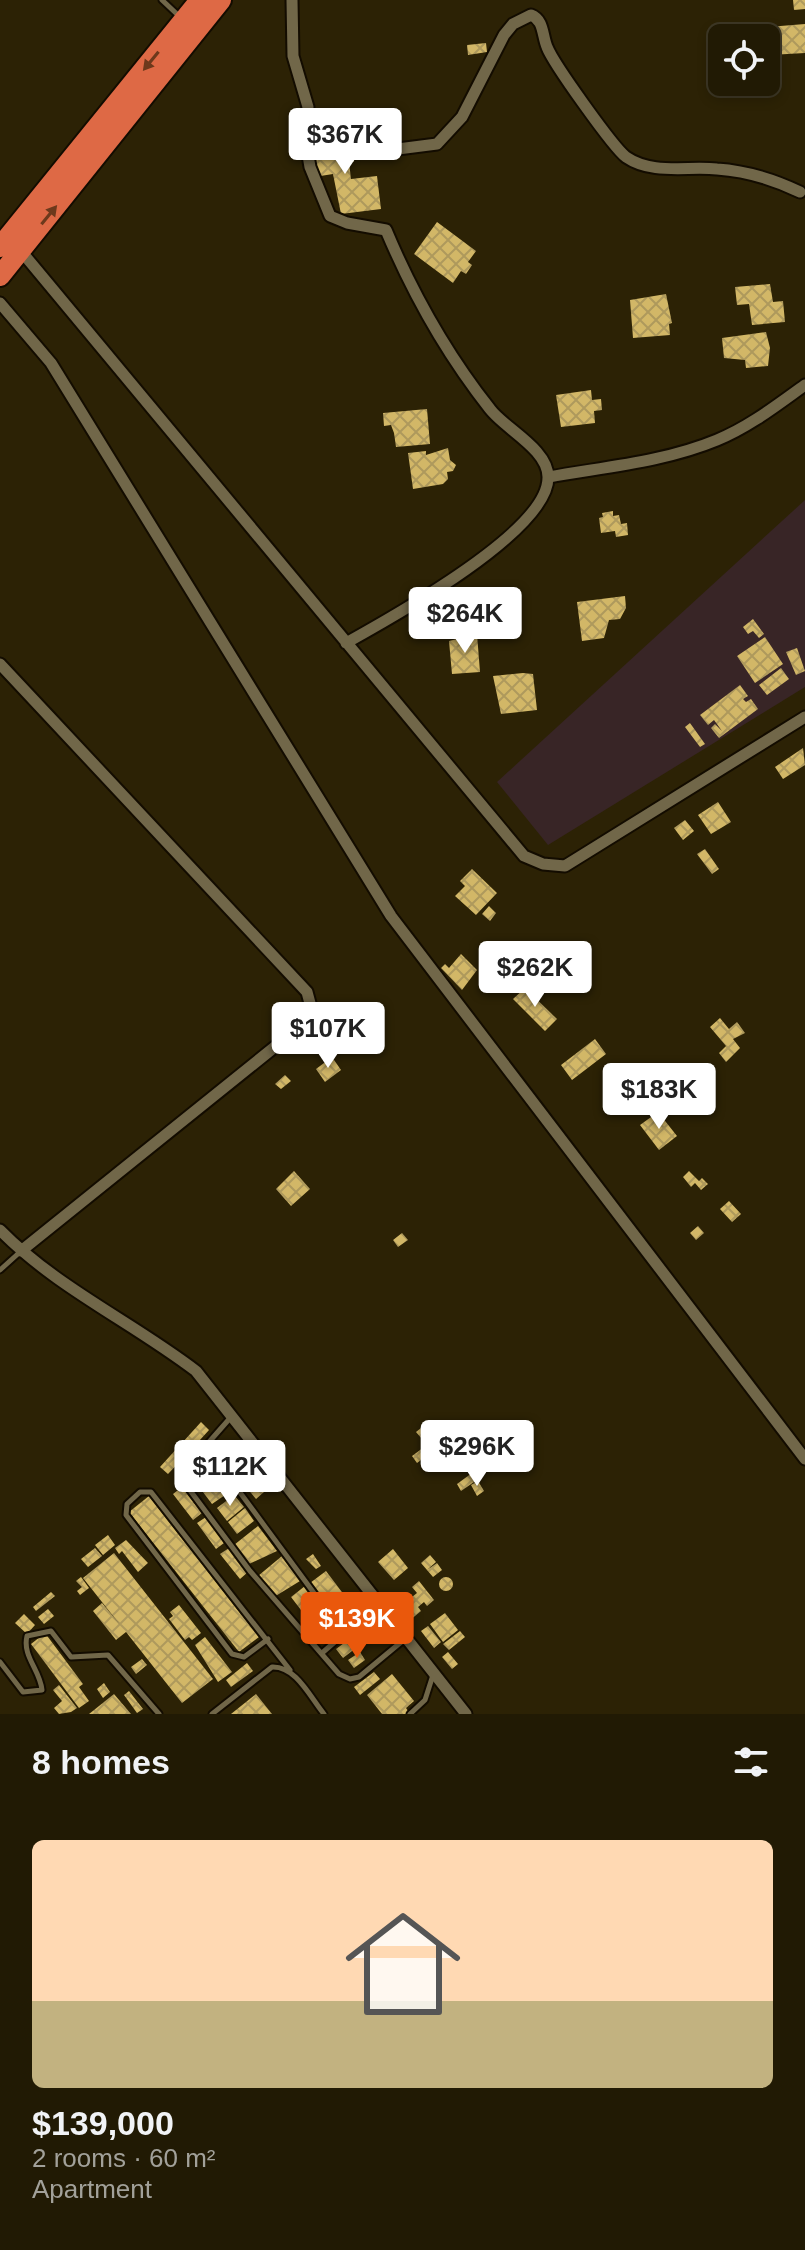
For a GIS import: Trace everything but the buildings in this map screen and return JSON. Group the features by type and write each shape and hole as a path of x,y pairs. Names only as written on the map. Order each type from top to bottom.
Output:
{"highway":[{"path":"0,247 200,0"},
{"path":"0,276 221,0"}],"street":[{"path":"292,0 293,56 308,107 304,132 310,167 330,216 347,223 386,230 414,290 467,376 490,410 545,463 549,477 542,500 530,517 500,542 447,584 346,643"},
{"path":"304,132 359,131 390,150 437,144 462,117 504,35 513,24 531,15 541,25 548,51 602,129 625,156 655,167 741,172 772,179 800,192"},
{"path":"21,251 524,856 554,866 565,866 805,717"},
{"path":"0,303 51,363 391,916 805,1459"},
{"path":"549,477 643,462 695,448 753,422 805,385"},
{"path":"0,664 307,992 311,1007 307,1021 21,1251"},
{"path":"0,1230 21,1251 110,1316 167,1349 196,1371 233,1414 466,1714"}],"lane":[{"path":"162,0 183,20"},
{"path":"0,1270 21,1251"},
{"path":"233,1414 188,1466 186,1485 250,1571 339,1674 350,1679 359,1677 407,1637"},
{"path":"205,1445 336,1623 345,1627 344,1634 321,1653"},
{"path":"268,1639 244,1657 232,1654 126,1515 127,1504 140,1492 151,1492 268,1639 324,1714"},
{"path":"0,1662 23,1692 42,1690 41,1680 24,1647 27,1636 51,1631 71,1657 108,1655 159,1714"},
{"path":"212,1714 272,1667 290,1670"},
{"path":"410,1714 425,1700 434,1672"}],"shaded area":[{"path":"805,500 805,687 548,845 497,782"}]}
